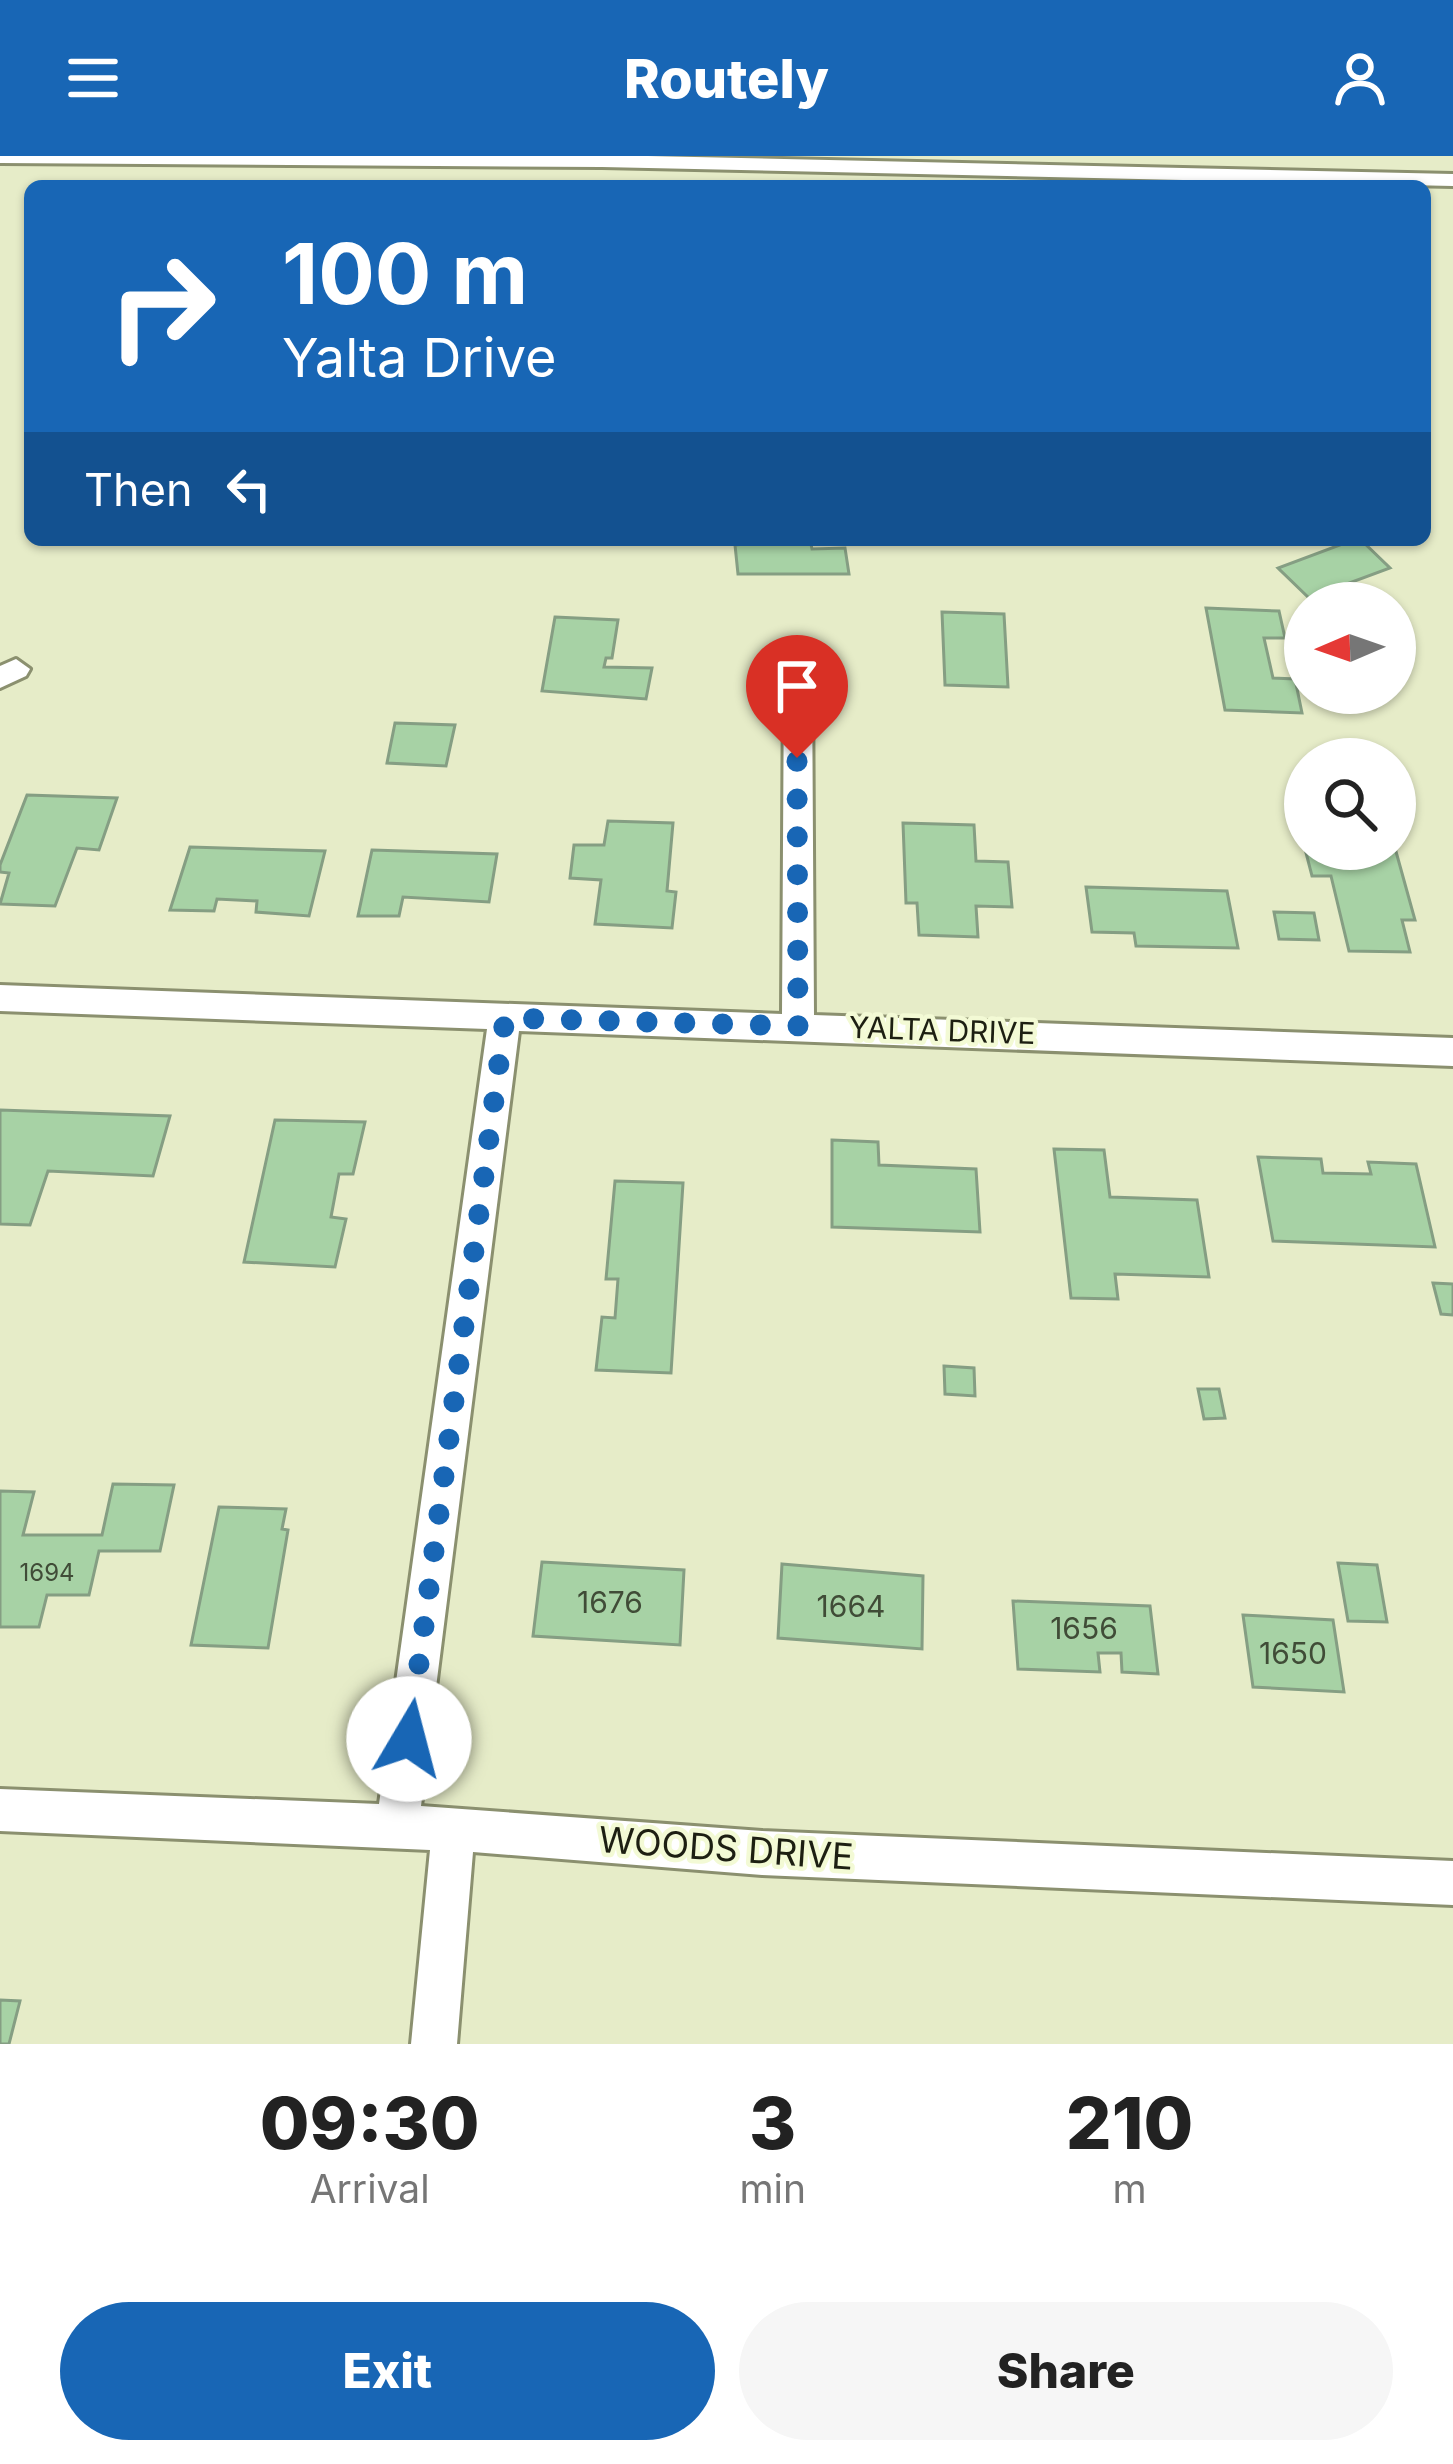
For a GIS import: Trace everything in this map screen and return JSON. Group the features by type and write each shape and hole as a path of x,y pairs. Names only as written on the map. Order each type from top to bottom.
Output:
{"street":[{"path":"0,157 602,159 1092,179 1453,180"},
{"path":"478,180 483,161"},
{"path":"798,674 798,1026"},
{"name":"YALTA DRIVE","path":"0,998 1453,1052"},
{"path":"397,1829 505,1018"},
{"name":"WOODS DRIVE","path":"0,1810 453,1829 762,1853 1453,1883"},
{"path":"434,2044 453,1829"}],"building":[{"path":"735,546 845,548 849,574 738,574"},
{"path":"1337,546 1367,546 1390,568 1352,582 1292,582 1278,568"},
{"path":"1206,608 1279,611 1284,638 1264,638 1273,678 1284,678 1284,712 1225,710"},
{"path":"942,612 1004,614 1008,687 945,685"},
{"path":"555,617 618,620 612,658 606,658 604,667 652,668 646,699 542,691"},
{"path":"395,723 455,725 446,766 387,763"},
{"path":"27,795 117,798 99,850 77,848 55,906 0,904 9,873 0,872 0,865"},
{"path":"608,821 673,823 667,891 676,892 672,928 595,924 601,880 570,878 574,845 604,845"},
{"path":"903,823 974,825 976,861 1008,862 1012,907 976,906 978,937 919,935 917,903 906,903"},
{"path":"190,847 325,851 309,916 256,912 257,901 217,899 214,911 170,910"},
{"path":"372,850 497,854 489,902 403,897 399,916 358,916"},
{"path":"1310,870 1401,870 1415,920 1402,920 1410,952 1349,951 1331,876 1312,876"},
{"path":"1086,887 1227,891 1238,948 1136,946 1134,933 1092,932"},
{"path":"1274,912 1314,913 1319,940 1279,939"},
{"path":"0,1110 170,1116 153,1176 48,1171 30,1225 0,1224"},
{"path":"275,1120 365,1122 353,1174 339,1174 331,1217 346,1219 335,1267 244,1262"},
{"path":"832,1140 878,1142 879,1165 976,1169 980,1232 832,1227"},
{"path":"1054,1149 1104,1150 1110,1197 1197,1200 1209,1277 1115,1274 1118,1299 1071,1298"},
{"path":"1258,1157 1321,1159 1323,1173 1371,1174 1368,1162 1416,1164 1435,1247 1273,1241"},
{"path":"615,1181 683,1183 671,1373 596,1370 602,1317 615,1318 618,1279 606,1279"},
{"path":"1433,1283 1453,1284 1453,1315 1441,1314"},
{"path":"944,1366 974,1368 975,1396 945,1394"},
{"path":"1198,1389 1219,1389 1225,1418 1204,1419"},
{"path":"113,1484 174,1485 160,1551 99,1551 89,1595 47,1595 39,1627 0,1627 0,1491 34,1492 23,1535 102,1535"},
{"path":"219,1507 286,1509 282,1529 288,1530 268,1648 191,1645"},
{"path":"542,1562 684,1570 680,1645 533,1636"},
{"path":"1338,1563 1377,1565 1387,1622 1348,1621"},
{"path":"782,1564 923,1576 922,1649 778,1638"},
{"path":"1013,1601 1150,1606 1158,1674 1122,1672 1121,1653 1098,1653 1100,1672 1018,1669"},
{"path":"1243,1615 1333,1620 1344,1692 1253,1687"},
{"path":"0,2000 20,2001 9,2044 0,2044"}],"route":[{"path":"409,1739 505,1018 798,1026 797,758"}]}
